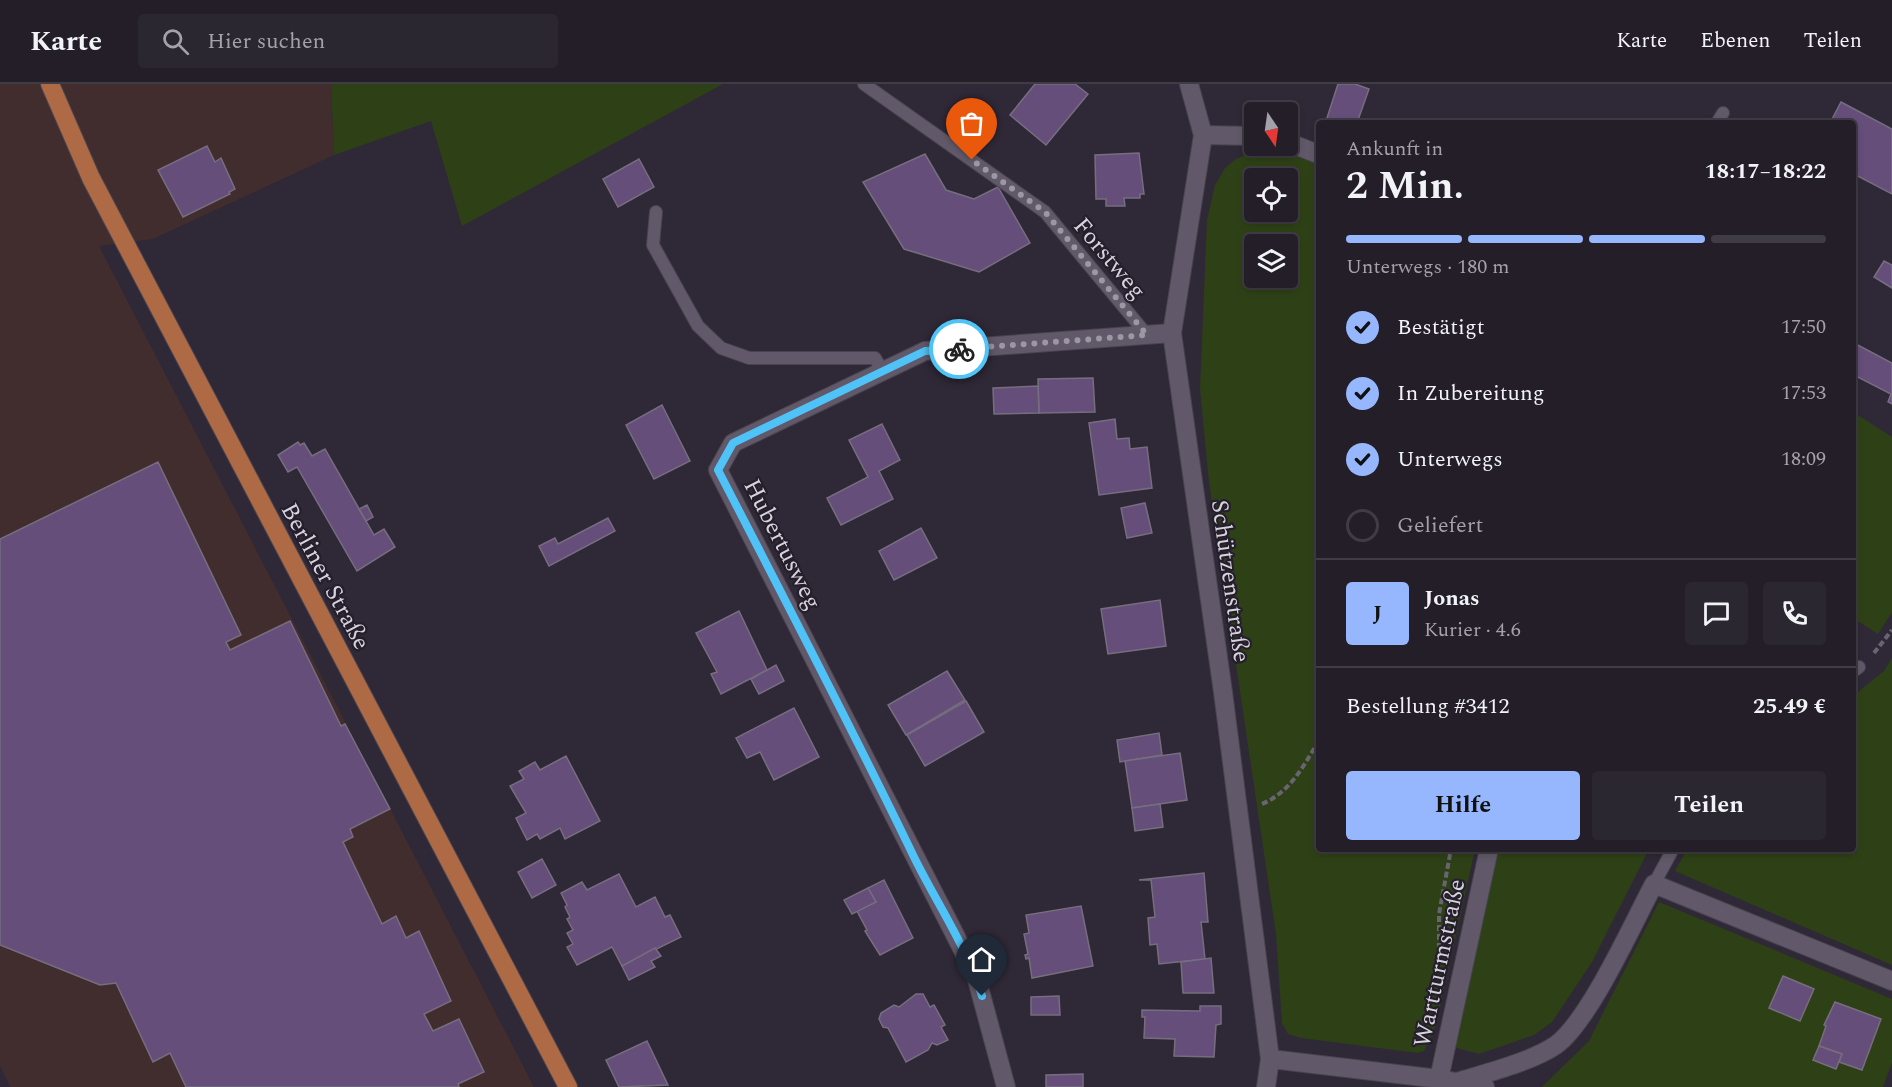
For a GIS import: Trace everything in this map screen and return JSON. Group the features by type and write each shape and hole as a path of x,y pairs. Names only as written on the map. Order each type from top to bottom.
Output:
{"main road":[{"name":"Berliner Straße","path":"50,84 96,188 568,1087"}],"street":[{"name":"Schützenstraße","path":"1189,84 1203,135 1172,333 1270,1059 1266,1087"},
{"path":"1203,135 1244,136"},
{"path":"1298,146 1316,153"},
{"name":"Hubertusweg","path":"1006,1087 976,976 718,470 733,443 925,351 1172,333"},
{"name":"Wartturmstraße","path":"1446,1083 1458,992 1488,852"},
{"path":"1446,1083 1508,1067 1556,1044 1581,1017 1654,884 1892,981"},
{"path":"1270,1059 1485,1087"}],"lane":[{"name":"Forstweg","path":"864,84 1045,212 1147,335"},
{"path":"656,212 653,245 698,326 722,348 749,358 875,358 883,372"},
{"path":"1654,884 1672,852"}],"path":[{"path":"1856,669 1884,643 1892,630"},
{"path":"1238,810 1258,806 1279,797 1294,780 1316,745"},
{"path":"1449,852 1439,914 1437,953 1446,978 1458,992"}],"shaded area":[{"path":"0,84 331,84 334,155 153,239 99,246 534,1087 10,1087 0,1066"}],"green space":[{"path":"331,84 723,84 462,226 431,121 334,155"},
{"path":"1244,156 1297,156 1316,163 1316,852 1474,852 1436,1025 1424,1051 1418,1053 1301,1038 1288,1034 1282,1023 1276,934 1209,482 1200,389 1207,220 1215,185 1225,168"},
{"path":"1856,414 1892,437 1892,612 1878,634 1856,620"},
{"path":"1892,658 1892,965 1675,871 1685,852 1856,852 1856,694 1884,671"},
{"path":"1493,852 1647,852 1592,962 1552,1022 1534,1035 1479,1054 1453,1047"},
{"path":"1659,902 1892,999 1892,1062 1883,1087 1542,1087 1589,1041"}],"building":[{"path":"1035,84 1075,84 1088,94 1046,145 1010,115"},
{"path":"1338,84 1355,84 1369,89 1358,120 1326,120"},
{"path":"1841,102 1892,129 1892,194 1856,175 1856,120 1832,120"},
{"path":"207,146 215,162 221,158 235,189 229,192 230,194 183,217 158,170"},
{"path":"1139,153 1144,194 1140,194 1140,198 1124,198 1125,206 1106,206 1106,199 1096,199 1095,155"},
{"path":"925,154 946,190 974,199 998,187 1030,243 979,272 904,249 863,182"},
{"path":"639,159 654,187 618,207 603,179"},
{"path":"1884,261 1892,265 1892,288 1874,277"},
{"path":"1856,344 1892,363 1892,404 1888,402 1891,394 1856,376"},
{"path":"1093,378 1095,412 1039,413 1038,379"},
{"path":"1038,386 1039,413 994,414 993,388"},
{"path":"662,405 690,461 654,479 626,425"},
{"path":"1115,419 1117,439 1129,438 1130,449 1147,447 1152,488 1099,495 1089,423"},
{"path":"882,424 900,460 879,471 893,499 841,525 827,498 868,477 849,440"},
{"path":"298,442 300,445 304,443 312,456 325,449 374,535 384,529 395,547 357,571 297,467 288,472 278,455"},
{"path":"158,462 241,635 226,642 230,650 290,621 341,726 345,724 390,809 350,829 353,837 343,842 382,924 396,916 406,938 419,931 451,1001 424,1014 433,1031 459,1019 484,1072 458,1084 459,1087 186,1087 170,1053 153,1062 116,983 100,985 0,945 0,539"},
{"path":"1145,503 1152,533 1127,538 1121,508"},
{"path":"367,505 373,517 366,521 359,509"},
{"path":"608,518 615,531 549,566 539,546 555,538 558,544"},
{"path":"921,528 937,558 894,580 879,551"},
{"path":"1160,600 1166,646 1108,654 1101,609"},
{"path":"739,611 767,670 721,694 711,674 717,672 696,633"},
{"path":"776,665 784,681 759,694 751,679"},
{"path":"947,671 965,700 906,735 888,705"},
{"path":"966,701 984,732 925,766 907,735"},
{"path":"794,708 819,757 774,780 760,752 747,758 736,738"},
{"path":"1159,733 1162,755 1120,762 1117,740"},
{"path":"1180,753 1187,800 1132,808 1125,761"},
{"path":"566,756 600,821 565,839 560,828 540,839 537,834 527,840 516,818 526,813 510,786 524,779 519,771 535,762 540,770"},
{"path":"1160,804 1163,827 1135,831 1132,808"},
{"path":"542,859 556,885 532,898 518,872"},
{"path":"1204,873 1208,922 1201,922 1205,959 1159,964 1157,944 1150,945 1148,918 1155,917 1151,880 1139,880"},
{"path":"619,874 636,907 655,897 665,917 670,915 681,937 622,966 612,947 577,965 567,947 573,944 567,933 573,930 567,919 570,917 561,893 582,882 587,890"},
{"path":"884,880 913,938 880,955 865,931 867,930 857,911 876,902 868,888"},
{"path":"868,888 876,902 852,914 844,900"},
{"path":"1081,906 1093,966 1032,978 1029,958 1026,959 1025,955 1028,954 1024,934 1029,933 1026,915"},
{"path":"655,948 661,956 651,961 655,967 629,980 622,966"},
{"path":"1211,958 1214,993 1183,993 1181,962"},
{"path":"1783,976 1814,989 1800,1021 1769,1008"},
{"path":"916,994 923,994 930,1007 934,1005 945,1025 941,1027 948,1040 937,1045 932,1043 928,1050 906,1062 888,1028 883,1027 879,1019 881,1013 894,1005 899,1007"},
{"path":"1059,996 1060,1015 1031,1015 1031,997"},
{"path":"1835,1002 1881,1019 1862,1070 1839,1062 1842,1054 1819,1046 1826,1026 1824,1025"},
{"path":"1200,1006 1221,1006 1221,1024 1216,1025 1214,1057 1174,1056 1175,1039 1144,1038 1145,1017 1142,1017 1142,1010 1200,1011"},
{"path":"647,1041 668,1085 619,1087 606,1060"},
{"path":"1819,1046 1842,1054 1836,1069 1813,1060"},
{"path":"1083,1074 1083,1087 1046,1087 1046,1075"}],"way so far":[{"path":"959,349 1147,335 1045,212 972,160"}],"route":[{"path":"959,349 925,351 733,443 718,470 855,736 927,884 976,976 982,996"}]}
